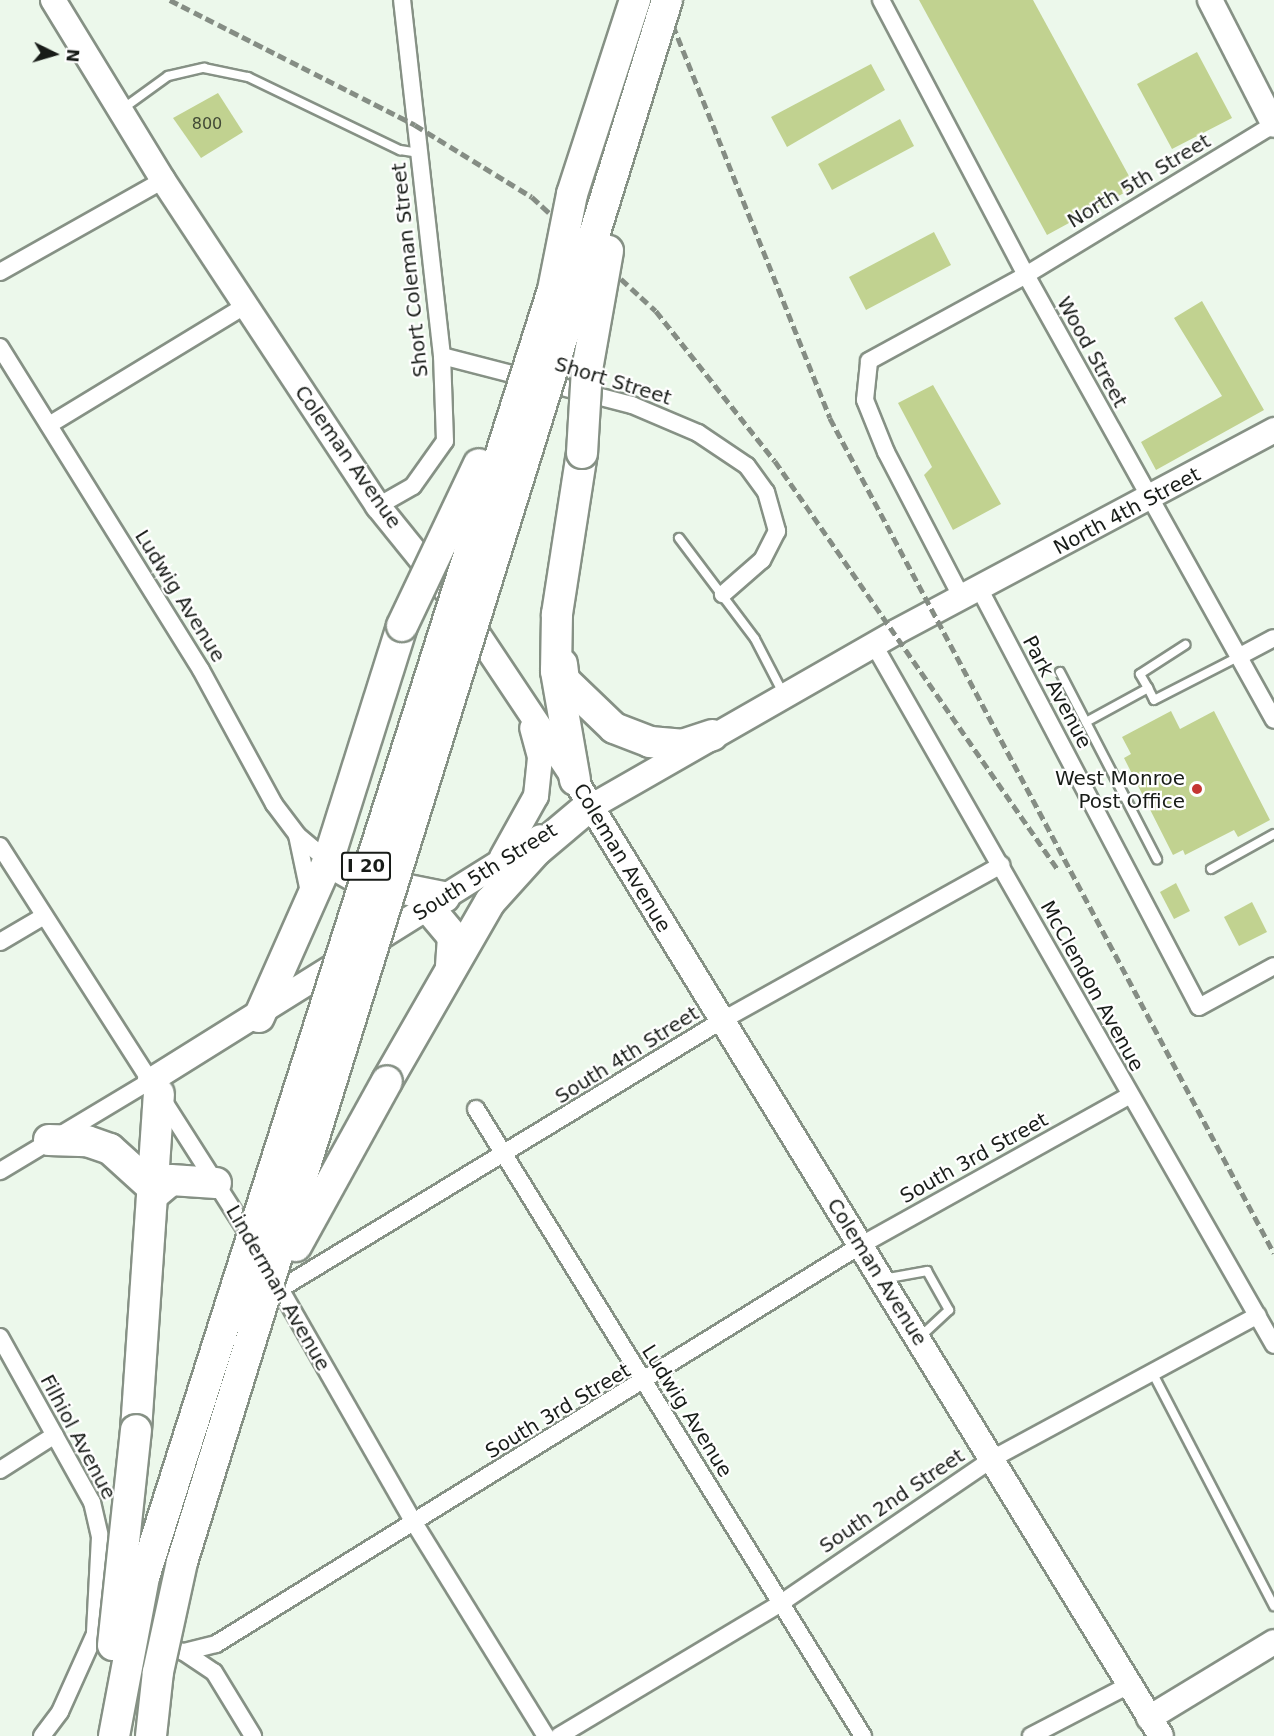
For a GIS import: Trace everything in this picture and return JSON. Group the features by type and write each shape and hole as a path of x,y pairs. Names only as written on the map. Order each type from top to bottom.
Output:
{"highway":[{"name":"I 20","path":"114,1736 144,1577 553,290 572,194 635,0"},
{"name":"I 20","path":"151,1736 158,1672 182,1562 667,0"},
{"path":"574,780 556,671 557,614 582,453 587,370 631,118"},
{"path":"259,1017 310,907 328,861 402,626 553,290"},
{"path":"557,614 564,680 606,722 650,742 682,745 712,735"},
{"path":"239,1375 298,1241 451,967 490,902 537,850 588,807"},
{"path":"328,861 363,881 436,902 453,937 451,967"},
{"path":"106,1736 136,1430 153,1191 154,1088"},
{"path":"49,1140 87,1141 110,1149 153,1191"},
{"path":"153,1191 171,1180 216,1183"}],"street":[{"name":"Coleman Avenue","path":"53,0 163,180 378,506 461,609 574,780 588,807 861,1245 1131,1684 1155,1727"},
{"name":"Short Coleman Street","path":"378,506 413,486 445,441 442,356 402,0"},
{"name":"Wood Street","path":"881,0 1026,275 1149,501 1240,656 1274,720"},
{"path":"1210,0 1274,125"},
{"name":"North 5th Street","path":"970,593 886,452 865,400 865,372 876,356 1026,275 1274,125"},
{"path":"0,272 163,180"},
{"path":"49,424 245,306"},
{"name":"Ludwig Avenue","path":"0,347 49,424 297,835 328,861"},
{"name":"Short Street","path":"442,356 640,408 707,439 747,466 766,492 777,531 762,560 723,594"},
{"name":"North 4th Street","path":"970,593 1149,501 1274,430"},
{"name":"South 5th Street","path":"0,1171 49,1140 154,1088 436,902 588,807 712,735 970,593"},
{"name":"Park Avenue","path":"970,593 1199,1007 1274,966"},
{"path":"1240,656 1274,638"},
{"name":"McClendon Avenue","path":"874,645 1001,865 1129,1096 1274,1345"},
{"path":"498,863 536,796 540,757 527,708"},
{"path":"297,835 308,866 310,907"},
{"name":"Linderman Avenue","path":"0,846 216,1183 280,1289 413,1521 546,1736"},
{"name":"South 4th Street","path":"280,1289 505,1156 721,1021 1001,865"},
{"path":"0,942 44,916"},
{"name":"South 3rd Street","path":"95,1634 184,1652 216,1644 413,1521 645,1383 861,1245 1129,1096"},
{"name":"Ludwig Avenue","path":"476,1108 863,1736"},
{"name":"South 2nd Street","path":"559,1736 781,1603 992,1459 1258,1315"},
{"name":"Filhiol Avenue","path":"0,1337 93,1502 100,1537 95,1634"},
{"path":"0,1470 55,1435"},
{"path":"42,1736 83,1668 95,1634"},
{"path":"1155,1727 1274,1642"},
{"path":"184,1652 214,1672 253,1736"},
{"path":"1031,1736 1131,1684"}],"lane":[{"path":"120,111 168,76 204,68 248,77 400,150 418,153"},
{"path":"679,538 723,594 784,695"},
{"path":"1185,645 1140,674 1155,700 1240,656"},
{"path":"1060,672 1157,859"},
{"path":"1086,722 1148,688"},
{"path":"1211,869 1274,834"},
{"path":"881,1279 927,1271 949,1310 918,1338"},
{"path":"1152,1372 1274,1606"}],"building":[{"path":"919,0 1033,0 1135,187 1047,235"},
{"path":"1197,52 1232,118 1172,149 1137,84"},
{"path":"871,64 885,90 787,147 771,117"},
{"path":"218,93 243,132 201,158 173,118"},
{"path":"900,119 914,146 832,190 818,164"},
{"path":"934,232 951,265 866,310 849,277"},
{"path":"1202,301 1264,410 1156,470 1141,442 1222,396 1174,318"},
{"path":"933,385 1001,504 953,530 924,475 932,467 898,403"},
{"name":"West Monroe Post Office","path":"1171,711 1180,729 1214,711 1270,820 1238,837 1234,830 1185,855 1183,850 1173,855 1124,758 1131,754 1122,737"},
{"path":"1176,883 1190,911 1174,919 1160,892"},
{"path":"1252,902 1267,932 1239,946 1224,917"}],"railway":[{"path":"170,0 415,125 532,197 656,311 775,461 1057,869"},
{"path":"663,0 830,418 1274,1253"}],"place":[{"name":"West Monroe Post Office","path":"1197,789"}]}
